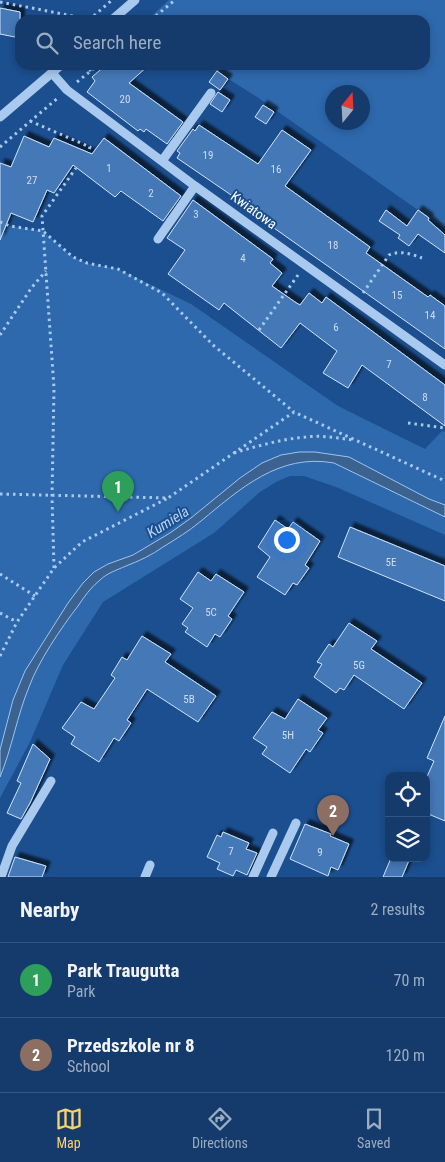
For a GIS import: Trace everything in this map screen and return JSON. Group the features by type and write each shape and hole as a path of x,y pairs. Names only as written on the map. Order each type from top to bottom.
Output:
{"street":[{"path":"118,15 134,0"},
{"path":"0,117 55,70"},
{"name":"Kwiatowa","path":"52,73 67,90 195,186 445,365"},
{"path":"162,161 211,93"},
{"path":"158,238 195,186"},
{"path":"1,877 12,846 51,782"},
{"path":"271,877 296,823"},
{"path":"252,877 273,833"},
{"path":"145,877 150,865"}],"path":[{"path":"95,15 112,0"},
{"path":"157,15 175,0"},
{"path":"0,2 64,15"},
{"path":"0,147 91,71"},
{"path":"30,121 90,147 88,152"},
{"path":"54,568 52,496 54,388 42,216 76,168"},
{"path":"0,222 10,226 43,231 72,257 87,263 118,269 162,293 213,345 294,412 445,481"},
{"path":"357,302 389,255 408,253 422,258"},
{"path":"259,330 305,264"},
{"path":"0,335 32,287 46,271"},
{"path":"0,656 16,622 54,568 82,542 168,498 294,412"},
{"path":"408,422 445,428"},
{"path":"231,454 283,440 307,436 357,441"},
{"path":"0,494 168,498"},
{"path":"0,574 35,596"},
{"path":"0,613 16,622"}],"shaded area":[{"path":"169,0 445,0 445,229 257,97 214,70 430,70 430,15 152,15"},
{"path":"0,222 10,226 43,231 73,257 87,263 118,269 191,304 338,406 425,449 442,431 445,432 445,535 336,487 304,476 290,476 276,482 260,492 214,533 103,602 63,665 30,742 0,798"},
{"path":"315,452 349,457 429,499 445,505 445,517 334,463 314,461 296,463 262,476 230,497 182,535 150,555 106,575 91,589 57,635 33,677 0,777 0,750 13,700 25,671 68,603 83,583 94,572 108,564 133,555 170,533 262,463 281,455"}],"building":[{"path":"0,8 20,12 20,15 15,15 15,37 0,34"},
{"path":"100,70 143,70 129,83 183,122 167,144 146,129 144,132 140,129 138,131 87,92 95,81 92,77"},
{"path":"217,71 228,79 220,90 209,82"},
{"path":"218,92 230,100 222,112 210,104"},
{"path":"263,105 274,112 266,124 255,117"},
{"path":"199,125 258,164 282,130 311,150 285,186 370,247 366,253 428,297 430,295 445,306 445,349 177,158 180,153 177,151 193,129 195,131"},
{"path":"24,136 49,147 54,138 92,154 104,138 181,196 163,221 121,191 115,197 73,165 54,193 47,190 33,222 11,213 0,240 0,163 11,167"},
{"path":"193,200 273,259 270,263 282,273 272,286 300,305 309,293 322,303 326,297 445,385 445,426 362,365 348,388 323,373 337,351 300,323 281,348 224,303 219,310 168,274 185,250 167,238"},
{"path":"386,210 407,226 418,210 429,218 428,220 445,235 445,253 418,234 409,246 398,238 400,235 379,221"},
{"path":"275,520 288,529 293,522 320,541 305,565 309,568 297,585 293,583 285,595 257,577 270,557 258,547"},
{"path":"350,527 445,566 445,601 338,557"},
{"path":"198,572 211,581 216,574 244,592 228,616 232,619 220,637 215,634 207,647 185,632 188,628 182,624 193,608 180,599"},
{"path":"349,623 377,641 371,649 422,683 404,709 354,675 344,690 340,688 336,693 314,677 322,664 317,662 329,644 333,647"},
{"path":"142,636 171,654 165,662 216,696 198,722 147,689 127,720 131,723 119,741 114,738 99,762 71,744 75,737 62,728 81,702 94,709 115,678 111,675 122,657 127,660"},
{"path":"298,699 327,718 318,730 323,733 310,752 306,749 290,773 262,754 267,747 253,738 272,712 285,719"},
{"path":"445,716 445,821 430,815 429,772 434,761 427,758"},
{"path":"33,744 50,759 21,819 7,813 21,783 17,781"},
{"path":"305,824 331,834 330,836 349,844 338,870 331,867 328,876 290,859"},
{"path":"223,832 249,843 246,849 257,853 247,875 236,870 233,876 217,869 220,863 207,857 217,835 221,837"},
{"path":"15,857 46,866 42,877 8,877"},
{"path":"389,862 408,862 402,877 383,877"}],"place":[{"name":"Park Traugutta","path":"118,512"},
{"name":"Przedszkole nr 8","path":"333,836"}],"water label":[{"name":"Kumiela","path":"168,522"}]}
